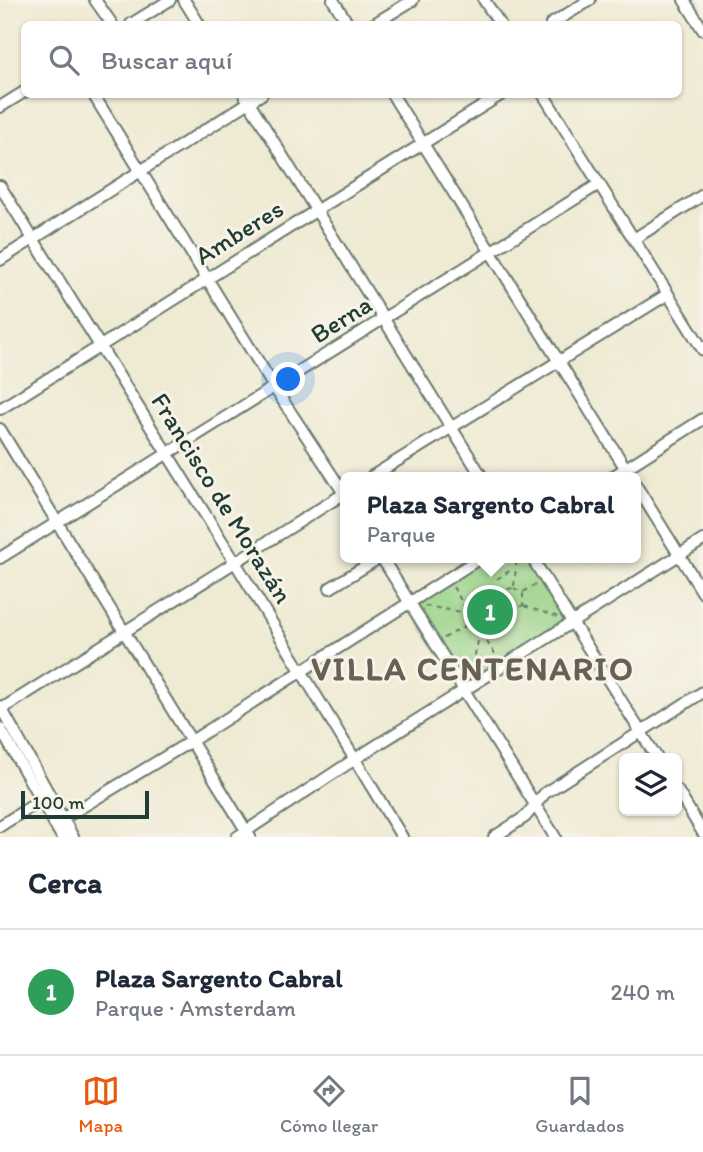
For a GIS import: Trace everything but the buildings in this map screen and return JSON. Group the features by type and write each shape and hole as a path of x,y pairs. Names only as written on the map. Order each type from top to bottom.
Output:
{"street":[{"path":"95,0 110,21"},
{"path":"136,21 170,0"},
{"path":"184,0 197,21"},
{"path":"333,0 346,21"},
{"path":"379,21 413,0"},
{"path":"484,0 498,21"},
{"path":"556,21 590,0"},
{"path":"684,0 703,30"},
{"path":"0,107 21,94"},
{"path":"95,98 274,387 340,486"},
{"path":"394,98 627,472"},
{"name":"Amberes","path":"0,409 496,98"},
{"path":"546,98 703,350"},
{"path":"0,260 141,171 246,99 479,472"},
{"name":"Berna","path":"0,558 599,184"},
{"name":"Francisco de Morazán","path":"0,186 235,562 402,837"},
{"path":"634,239 703,195"},
{"path":"379,472 668,293"},
{"path":"629,472 703,419"},
{"path":"0,429 192,740 244,835 355,759 703,540"},
{"path":"641,494 703,593"},
{"path":"45,798 1,708 340,497"},
{"path":"330,587 371,563"},
{"path":"383,563 465,689 555,837"},
{"path":"59,821 472,563"},
{"path":"535,563 654,753"},
{"path":"494,837 525,817 545,793 703,692"},
{"path":"0,728 59,821 73,837"},
{"path":"0,826 45,798"},
{"path":"682,798 703,833"},
{"path":"59,821 62,837"}],"path":[{"path":"514,587 516,563"},
{"path":"497,579 515,568"},
{"path":"447,578 502,666"},
{"path":"522,593 544,578"},
{"path":"408,603 469,613 514,587"},
{"path":"465,689 480,632 523,605 522,593 514,587"},
{"path":"523,605 572,622"},
{"path":"434,644 474,621"},
{"path":"490,626 496,638"}],"green space":[{"path":"472,563 535,563 572,622 463,690 408,603"}],"place":[{"name":"Plaza Sargento Cabral","path":"490,612"}],"district":[{"name":"VILLA CENTENARIO","path":"473,668"}]}
